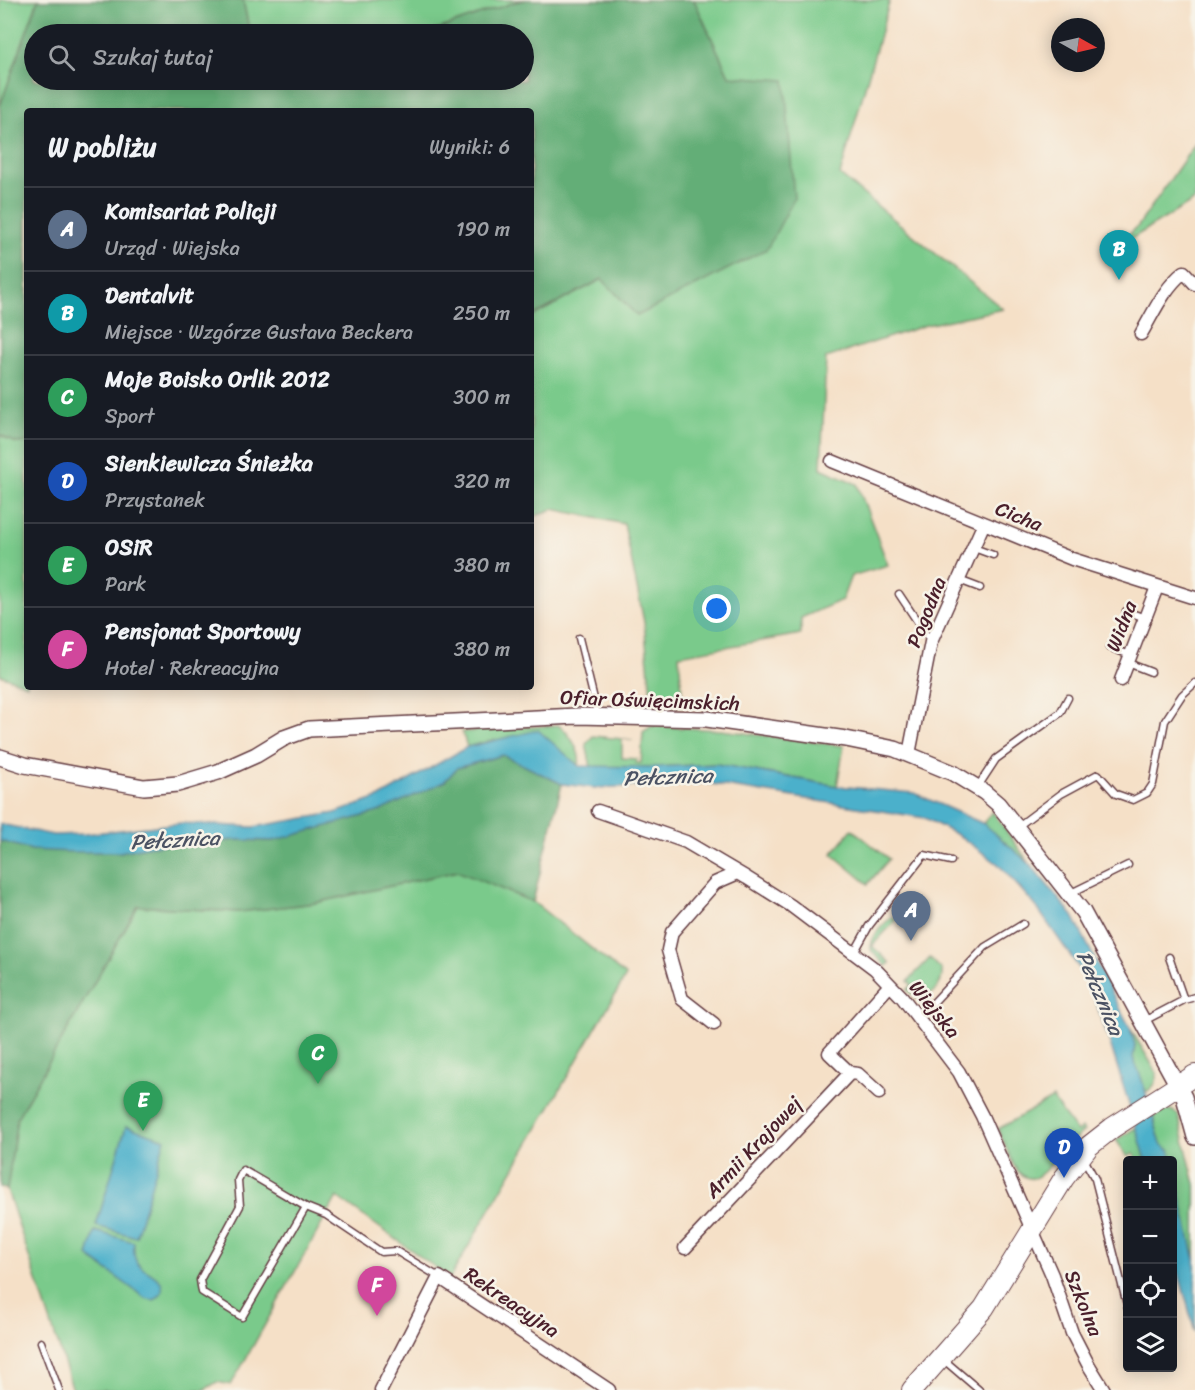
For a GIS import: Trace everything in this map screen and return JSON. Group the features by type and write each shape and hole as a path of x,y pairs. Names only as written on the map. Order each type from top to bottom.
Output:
{"main road":[{"path":"912,1390 984,1308 1064,1178 1093,1143 1158,1097 1195,1075"}],"street":[{"path":"1141,334 1175,280 1184,272 1195,284"},
{"name":"Cicha","path":"832,461 1072,559 1195,598"},
{"name":"Pogodna","path":"909,754 931,642 984,523"},
{"name":"Widna","path":"1121,680 1157,586"},
{"name":"Ofiar Oświęcimskich","path":"0,757 25,765 144,787 178,784 218,772 256,755 284,738 309,729 596,717 707,719 895,748 953,773 998,804 1083,912 1178,1085 1189,1110 1195,1137"},
{"name":"Wiejska","path":"598,812 686,842 790,905 875,969 919,1018 964,1081 982,1116 1031,1229"},
{"path":"714,1024 682,999 668,950 672,932 715,883 738,873"},
{"path":"879,1093 858,1074 850,1073 829,1053 890,985"},
{"name":"Armii Krajowej","path":"685,1248 850,1073"},
{"name":"Szkolna","path":"1031,1229 1072,1333 1104,1390"},
{"name":"Rekreacyjna","path":"381,1390 439,1277 609,1390"}],"lane":[{"path":"974,548 993,555"},
{"path":"959,580 980,588"},
{"path":"899,594 931,642"},
{"path":"1126,611 1145,618"},
{"path":"579,638 596,707 596,717"},
{"path":"1109,647 1151,672"},
{"path":"1017,827 1061,794 1098,774 1116,794 1133,800 1148,793 1153,784 1165,721 1182,695 1195,683"},
{"path":"977,788 996,759 1060,713 1068,698"},
{"path":"854,953 869,926 924,855 951,861"},
{"path":"1069,894 1128,866"},
{"path":"919,1018 985,948 1023,924"},
{"path":"1169,957 1184,1000"},
{"path":"1143,1022 1184,1000 1195,997"},
{"path":"1082,1156 1095,1179 1123,1289"},
{"path":"306,1207 242,1317 202,1292 200,1280 240,1206 238,1180 243,1170 306,1207 326,1215 381,1252 396,1251 439,1277"},
{"path":"41,1342 59,1390"},
{"path":"941,1357 979,1390"}],"green space":[{"path":"0,0 38,0 29,24 24,24 24,39 0,106"},
{"path":"38,0 243,0 248,24 29,24"},
{"path":"243,0 526,0 452,24 248,24"},
{"path":"526,0 694,0 729,76 785,80 794,199 767,249 637,316 602,279 534,315 534,108 24,108 24,442 16,443 0,435 0,106 24,39 24,90 534,90 534,24 452,24"},
{"path":"694,0 890,0 840,175 1003,309 926,325 826,358 821,468 857,484 888,565 851,576 842,600 801,618 801,634 679,655 683,706 652,706 644,622 624,524 553,509 534,517 534,315 603,279 729,76"},
{"path":"1195,144 1195,200 1111,251 1138,226"},
{"path":"0,435 16,443 24,442 24,684 0,675"},
{"path":"558,725 574,743 579,755 579,766 566,755 493,740 467,747 462,732"},
{"path":"652,726 721,730 844,746 837,786 717,764 591,767 586,744 593,736 633,740 622,739 622,758 637,759 636,763 641,763 643,732"},
{"path":"503,755 562,784 533,902 457,871 315,903 239,912 138,906 17,1118 7,1190 0,1187 0,841 32,850 120,852 151,846 237,840 273,841 444,782 457,768"},
{"path":"992,811 1030,864 984,824"},
{"path":"852,829 889,859 868,884 832,854"},
{"path":"458,871 533,902 626,976 450,1278 337,1197 231,1385 217,1382 204,1390 73,1390 7,1190 17,1118 138,906 239,912 315,903"},
{"path":"892,917 897,919 872,946 890,963 886,966 871,950 871,945 877,932"},
{"path":"930,958 942,970 941,981 932,993 918,999 907,990 912,985 908,981"},
{"path":"1130,1028 1157,1073 1154,1084 1146,1092 1133,1058 1135,1045"},
{"path":"1053,1098 1077,1132 1082,1128 1084,1131 1047,1169 1035,1178 1028,1178 1014,1166 998,1129"},
{"path":"1171,1110 1178,1114 1195,1185 1195,1260 1177,1185 1177,1156 1171,1156 1170,1151 1161,1144 1153,1117"},
{"path":"1137,1127 1145,1156 1135,1156 1134,1153 1127,1156 1116,1140"}],"water":[{"name":"Pełcznica","path":"538,730 579,766 655,767 717,764 837,786 914,793 984,824 1030,864 1073,916 1130,1028 1135,1045 1133,1058 1161,1144 1170,1151 1171,1156 1145,1156 1089,982 1035,905 998,864 961,837 925,818 706,783 595,788 562,784 503,755 457,768 444,782 378,812 273,841 237,840 151,846 120,852 73,852 32,850 0,841 0,824 53,835 85,834 182,823 253,827 335,813 378,798 467,747"},
{"path":"126,1126 165,1139 136,1237 96,1226"},
{"path":"1177,1180 1195,1260 1195,1332 1177,1267"},
{"path":"95,1231 134,1242 137,1263 161,1282 162,1292 159,1296 154,1300 145,1298 88,1256"}],"place":[{"name":"Dentalvit","path":"1119,280"},
{"name":"Komisariat Policji","path":"911,941"},
{"name":"Moje Boisko Orlik 2012","path":"318,1084"},
{"name":"OSiR","path":"143,1131"},
{"name":"Sienkiewicza Śnieżka","path":"1064,1178"},
{"name":"Pensjonat Sportowy","path":"377,1316"}]}
